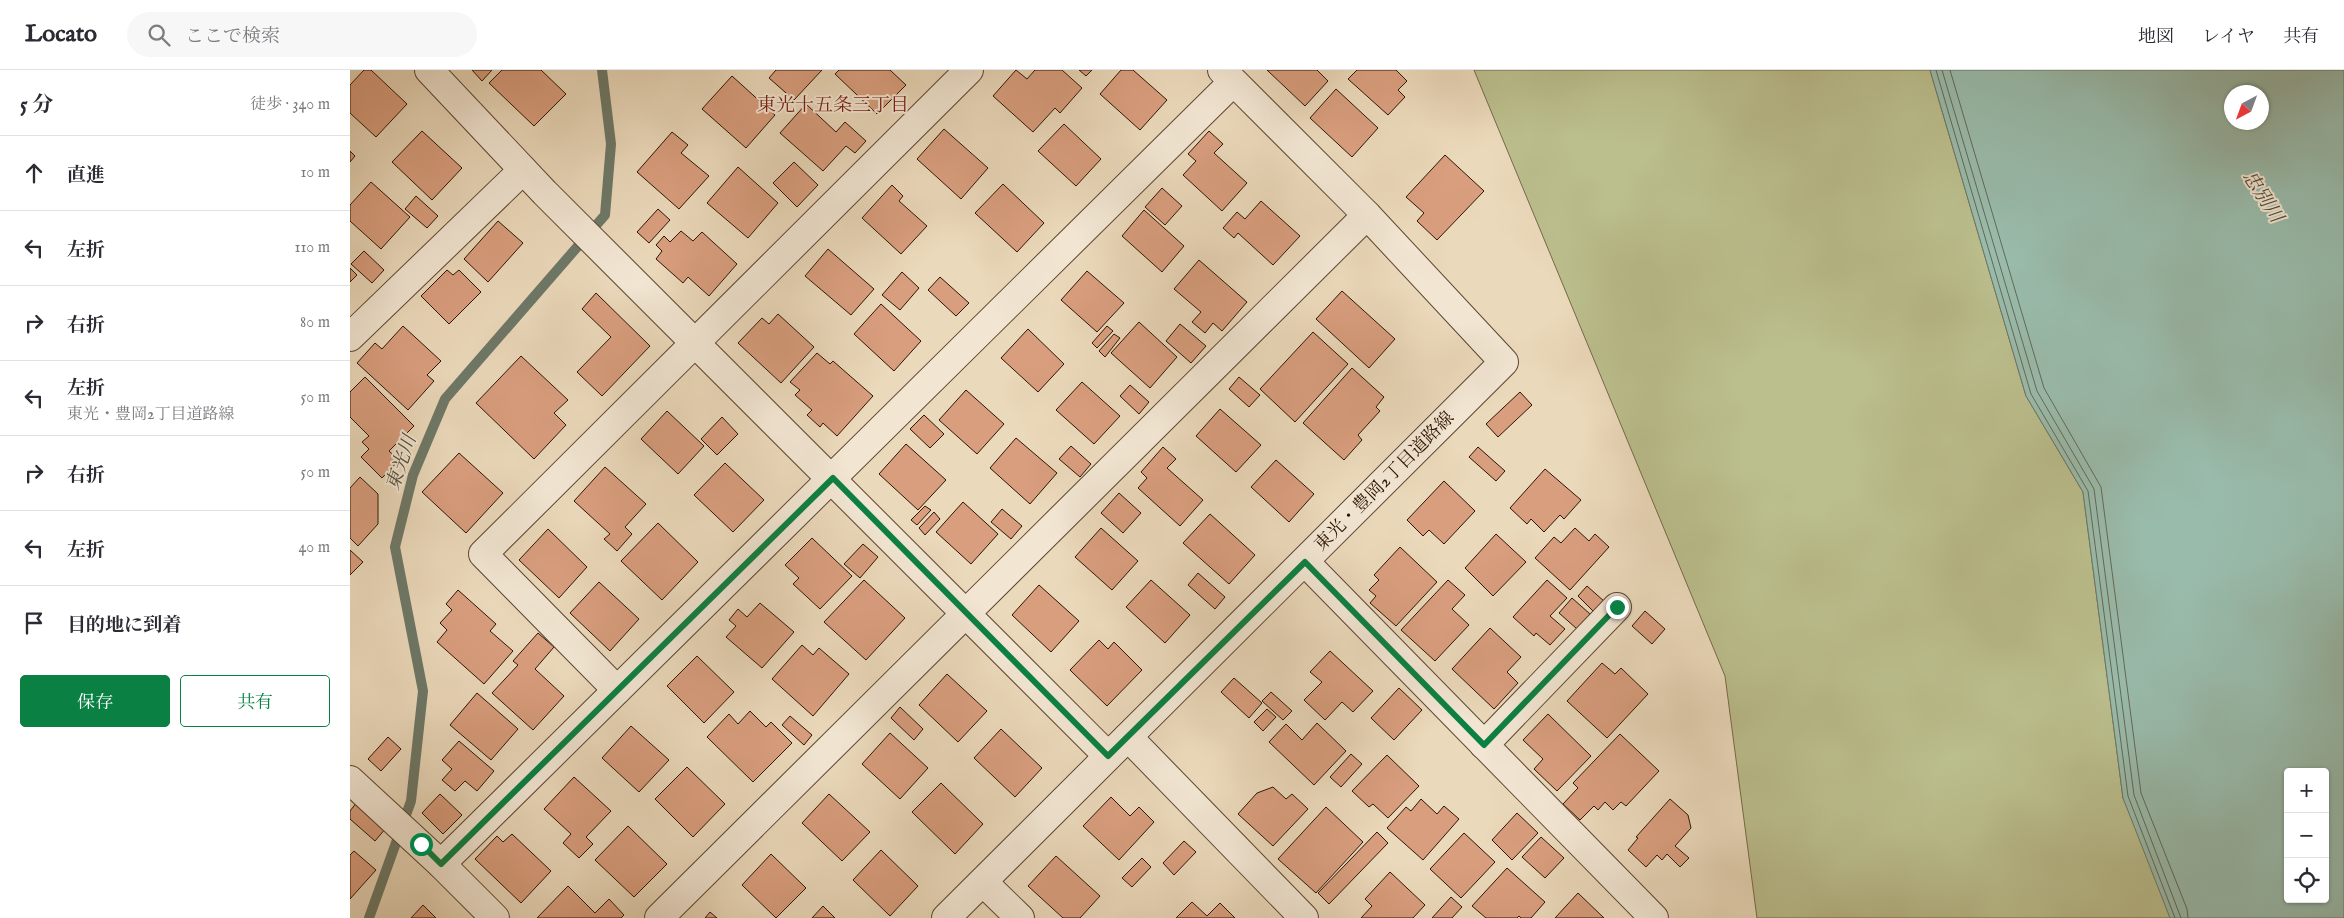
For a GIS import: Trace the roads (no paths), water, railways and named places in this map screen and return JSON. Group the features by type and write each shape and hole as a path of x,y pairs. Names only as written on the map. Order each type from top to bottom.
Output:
{"street":[{"path":"429,70 523,170 610,258 833,478 1108,756"},
{"path":"618,690 482,554 969,70"},
{"path":"441,864 833,478 1228,76 1367,215 659,918"},
{"path":"350,337 523,170"},
{"name":"東光・豊岡2丁目道路線","path":"946,918 1504,362 1367,215"},
{"path":"1305,562 1654,918"},
{"path":"1484,745 1617,607"},
{"path":"1128,737 1304,918"},
{"path":"350,780 421,844 495,918"},
{"path":"983,882 1020,918"}],"water":[{"name":"忠別川","path":"1930,70 2344,70 2344,918 2170,918 2123,798 2083,492 2026,396"}],"waterway":[{"name":"東光川","path":"369,918 411,801 423,691 395,547 413,475 445,399 605,215 611,144 602,70"}],"district":[{"name":"東光十五条三丁目","path":"833,106"}]}
